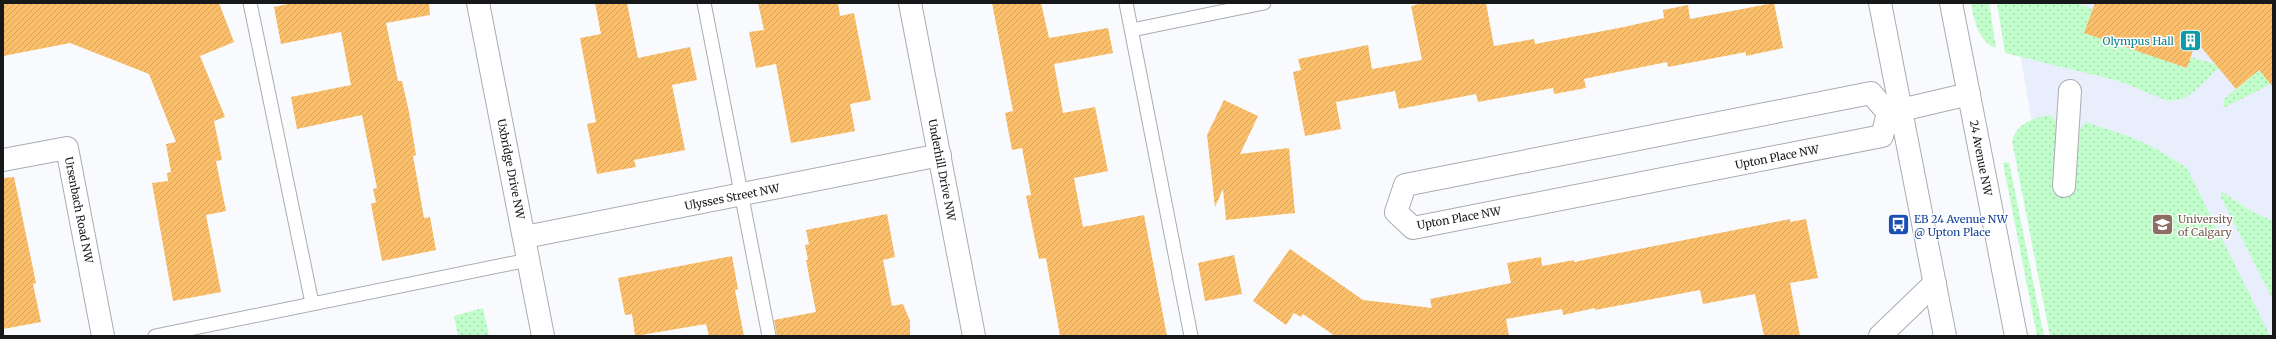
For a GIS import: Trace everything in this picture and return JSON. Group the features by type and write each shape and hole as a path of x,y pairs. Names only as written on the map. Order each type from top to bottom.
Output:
{"street":[{"name":"Uxbridge Drive NW","path":"478,3 525,237 543,336"},
{"name":"Underhill Drive NW","path":"910,3 974,336"},
{"path":"1880,3 1895,111 1935,282 1945,336"},
{"name":"24 Avenue NW","path":"1951,3 2016,336"},
{"path":"2064,186 2070,91"},
{"name":"Upton Place NW","path":"1871,93 1895,111 1882,136 1875,138 1413,228 1396,212 1405,185 1413,183 1871,93"},
{"path":"1895,111 1969,94"},
{"name":"Ursenbach Road NW","path":"3,160 66,148 103,336"},
{"name":"Ulysses Street NW","path":"525,237 742,196 940,155"},
{"path":"1880,336 1935,282"}],"lane":[{"path":"250,3 312,303"},
{"path":"704,3 769,336"},
{"path":"1126,3 1191,336"},
{"path":"1132,30 1264,3"},
{"path":"155,336 205,331 312,303 528,260"}],"shaded area":[{"name":"University of Calgary","path":"2011,3 2273,3 2273,336 2070,336"}],"green space":[{"path":"1971,3 1989,3 1996,48 1985,41 1981,35 1975,23"},
{"path":"1997,3 2077,3 2093,9 2085,33 2147,55 2149,49 2171,56 2169,62 2187,68 2191,57 2215,64 2219,68 2192,93 2183,99 2168,101 2119,81 2005,53"},
{"path":"2259,70 2273,83 2223,108 2224,99"},
{"path":"2050,115 2057,122 2055,191 2074,191 2076,144 2078,135 2086,122 2136,139 2155,148 2187,168 2270,336 2050,336 2012,141 2014,135 2026,122"},
{"path":"2009,162 2044,336 2037,336 2003,163"},
{"path":"2221,191 2249,210 2273,221 2273,300 2221,197"},
{"path":"483,308 489,336 458,336 454,316"}],"building":[{"path":"3,3 219,3 234,42 200,56 225,117 214,121 222,160 216,161 226,211 206,215 221,292 173,301 152,183 168,181 167,173 171,172 166,144 176,142 149,74 70,43 3,56"},
{"path":"292,3 429,3 430,15 386,23 398,81 402,81 409,112 416,155 413,156 424,218 430,217 436,250 382,261 371,204 376,202 373,189 377,188 362,115 297,129 291,97 351,85 341,32 281,44 274,7"},
{"path":"595,3 627,3 638,58 690,47 697,80 672,85 685,150 634,160 636,167 597,174 587,124 596,122 580,38 601,34"},
{"path":"758,3 838,3 840,16 854,13 871,100 850,104 855,131 791,143 776,64 756,68 749,32 764,30"},
{"path":"992,3 1041,3 1049,38 1108,28 1113,53 1054,64 1063,113 1095,107 1108,171 1074,178 1083,227 1144,215 1167,336 1060,336 1046,258 1039,259 1026,196 1031,195 1022,148 1012,150 1005,113 1013,111"},
{"path":"1424,3 1486,3 1494,46 1534,39 1535,44 1624,27 1664,18 1663,10 1688,5 1690,19 1774,3 1783,48 1746,56 1746,52 1668,67 1667,62 1622,71 1584,79 1586,88 1554,94 1553,88 1478,102 1476,94 1399,109 1395,91 1336,102 1341,129 1305,136 1293,72 1301,70 1298,59 1368,45 1372,69 1422,60 1411,6"},
{"name":"Olympus Hall","path":"2095,3 2273,3 2273,87 2259,70 2236,89 2196,41 2187,68 2084,33"},
{"path":"1224,100 1258,116 1240,154 1289,148 1295,213 1226,220 1223,189 1215,207 1207,135"},
{"path":"14,177 36,283 33,284 41,322 3,329 3,178"},
{"path":"887,214 895,257 883,260 892,306 903,304 910,321 910,336 777,336 774,320 816,312 806,260 808,260 805,245 809,244 806,230"},
{"path":"1790,219 1790,222 1806,219 1818,278 1790,283 1800,336 1764,336 1755,294 1703,304 1700,290 1563,315 1562,309 1506,319 1509,336 1335,336 1303,314 1301,317 1294,313 1286,325 1253,301 1290,249 1363,300 1432,308 1430,299 1511,283 1507,263 1541,257 1542,266 1574,260 1574,262"},
{"path":"1234,255 1242,294 1205,301 1198,263"},
{"path":"732,256 738,289 735,290 744,336 709,336 706,324 635,336 632,314 625,315 618,278"}],"place":[{"name":"Olympus Hall","path":"2190,41"},
{"name":"EB 24 Avenue NW @ Upton Place","path":"1898,225"},
{"name":"University of Calgary","path":"2162,225"}]}
